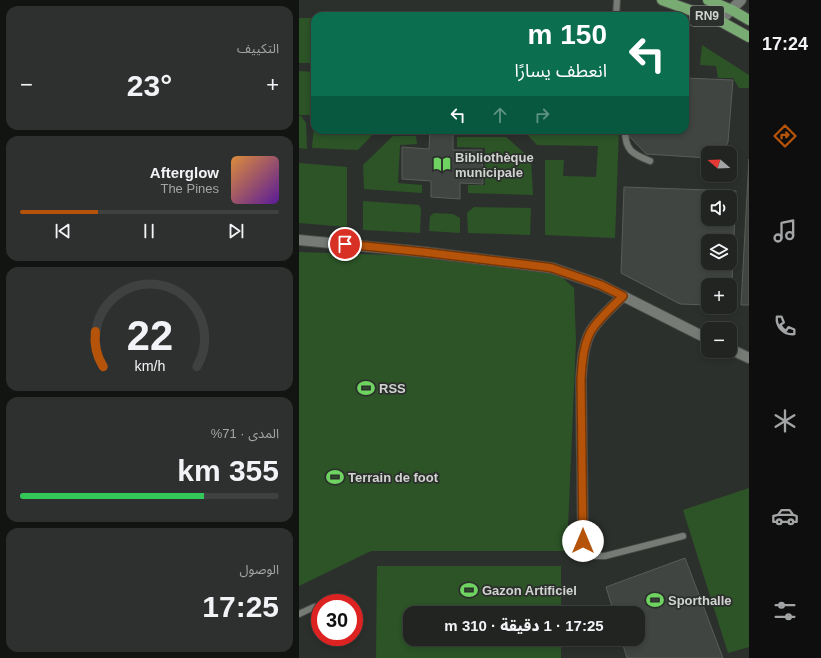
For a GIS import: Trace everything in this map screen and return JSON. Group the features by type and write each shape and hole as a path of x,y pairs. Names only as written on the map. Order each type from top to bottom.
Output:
{"main road":[{"name":"RN9","path":"662,0 720,21 749,37"},
{"name":"RN9","path":"708,0 732,10 749,20"}],"street":[{"path":"720,21 741,0"},
{"path":"299,240 423,252 552,268 601,285 701,335"},
{"path":"583,541 582,359 591,332 602,317 623,296"},
{"path":"737,352 749,358"}],"lane":[{"path":"616,12 617,0"},
{"path":"625,134 629,150 637,156 649,161"},
{"path":"583,541 585,550 592,556 605,556 683,536"},
{"path":"299,614 311,608"}],"green space":[{"path":"299,18 311,18 311,63 299,63"},
{"path":"702,45 749,75 749,88 739,88 733,78 718,78 716,66 700,65"},
{"path":"299,71 311,72 311,115 299,115"},
{"path":"299,116 301,116 306,123 307,149 299,148"},
{"path":"313,134 373,134 358,150 312,148"},
{"path":"527,134 619,134 615,238 545,235 545,160 564,160 563,176 596,177 598,146 537,145"},
{"path":"393,136 416,136 417,144 400,145 398,183 422,185 422,193 364,189 363,165"},
{"path":"457,137 506,137 531,159 533,195 468,193 468,185 485,185 485,148 457,147"},
{"path":"299,163 347,167 347,227 299,223"},
{"path":"363,201 419,205 421,209 420,233 363,230"},
{"path":"474,207 531,208 530,235 468,233 467,213"},
{"path":"434,213 453,214 460,218 460,233 429,231 430,216"},
{"path":"299,252 419,256 553,269 574,288 576,341 567,551 371,551 299,586"},
{"path":"749,488 749,647 728,653 683,510"},
{"name":"Gazon Artificiel","path":"377,566 561,566 561,606 403,606 403,646 561,646 561,658 376,658"}],"building":[{"path":"689,78 733,80 728,142 726,146 701,146 701,158 646,154 629,136 629,134 689,134"},
{"name":"Bibliothèque municipale","path":"430,134 453,134 453,150 482,150 483,184 460,183 460,199 431,197 431,181 402,179 402,147 429,149"},
{"path":"749,159 749,305 741,305"},
{"path":"624,187 708,190 701,190 701,226 734,226 734,234 701,234 701,270 733,270 732,278 701,278 701,305 680,304 621,273"},
{"name":"Sporthalle","path":"685,558 723,658 627,658 623,646 645,646 645,606 612,606 606,587"}],"place":[{"name":"Bibliothèque municipale","path":"442,164"},
{"name":"RSS","path":"366,388"},
{"name":"Terrain de foot","path":"335,477"},
{"name":"Gazon Artificiel","path":"469,590"},
{"name":"Sporthalle","path":"655,600"}],"route":[{"path":"345,244 552,268 601,285 623,296 602,317 591,332 582,359 583,541"}]}
